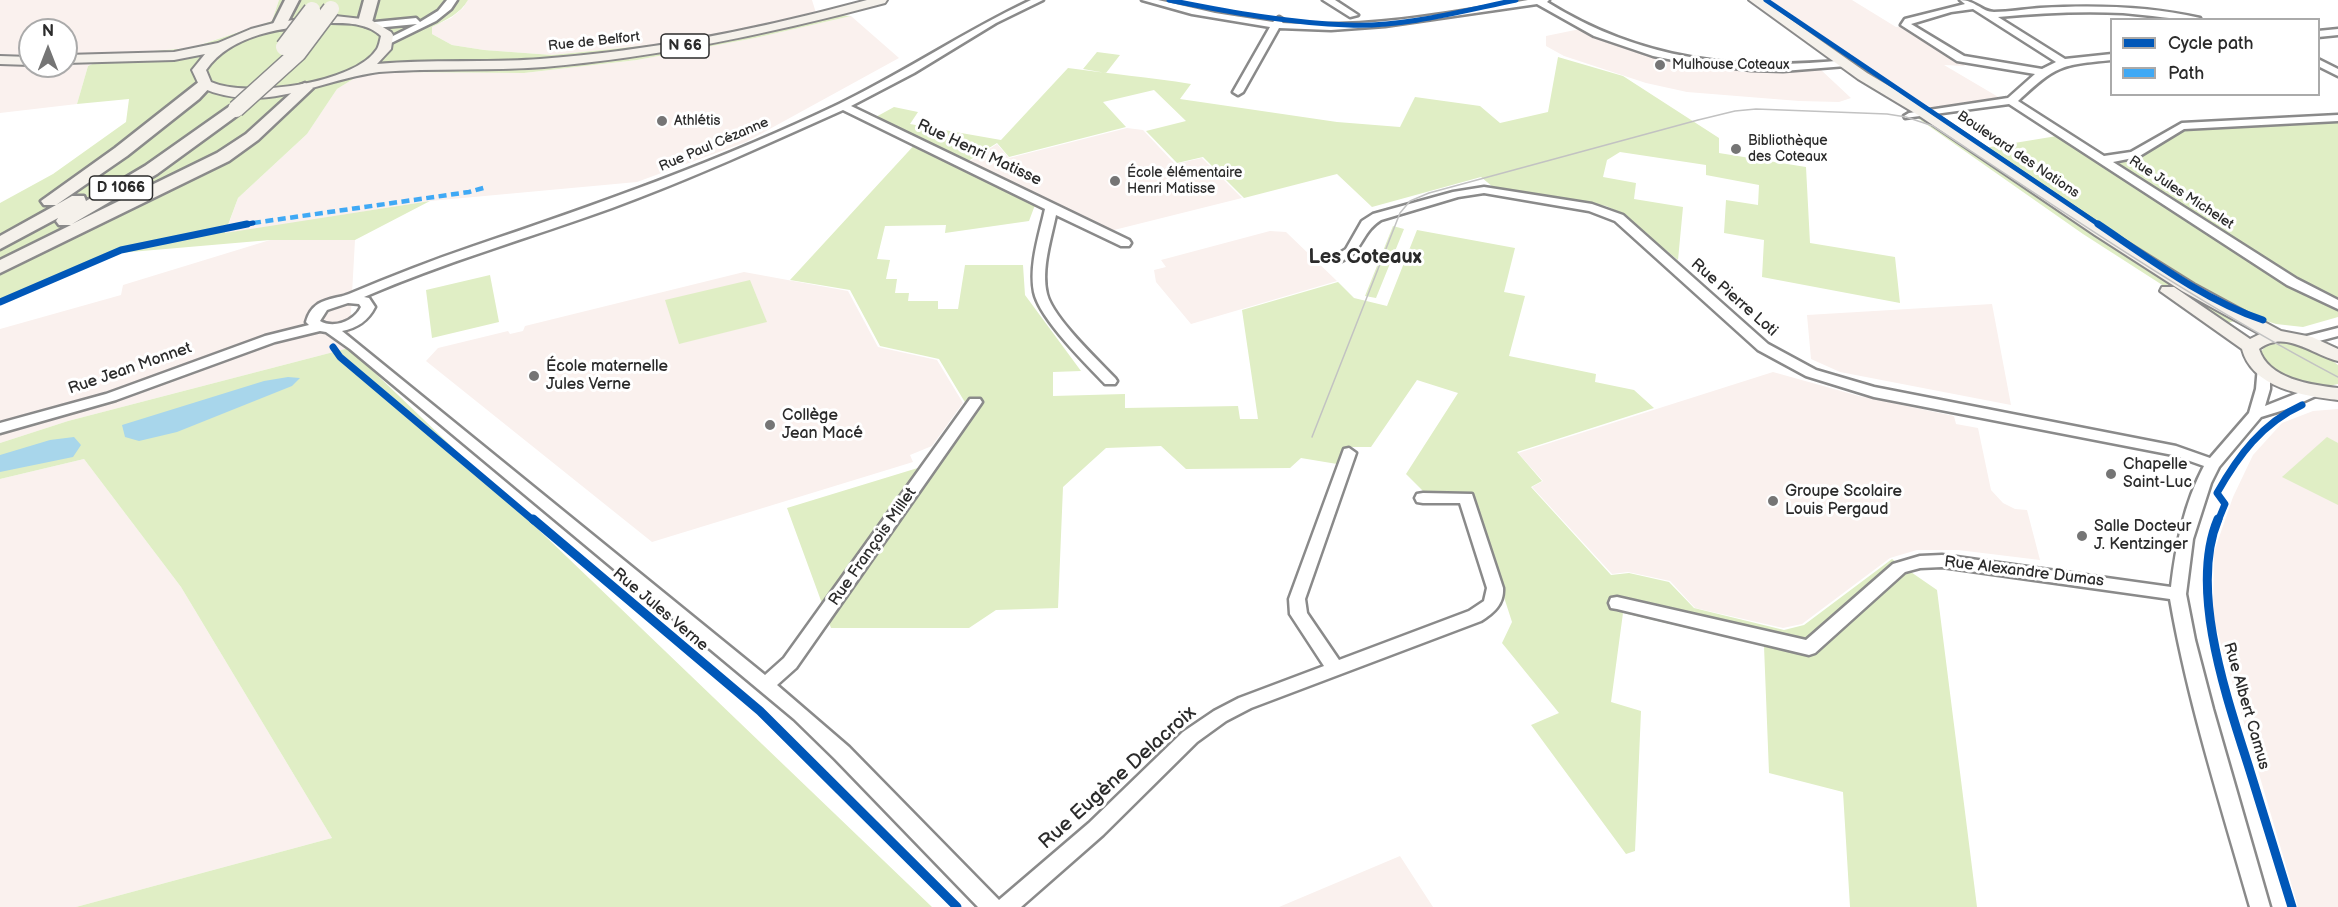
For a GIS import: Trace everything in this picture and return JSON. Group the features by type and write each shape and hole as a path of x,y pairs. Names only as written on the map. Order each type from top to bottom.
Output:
{"highway":[{"path":"279,26 292,0"},
{"path":"370,24 371,0"},
{"name":"D 1066","path":"0,243 131,169 217,109 279,53 315,5"},
{"name":"D 1066","path":"0,255 55,227 151,170 236,109 298,53 318,30 334,5"},
{"path":"0,231 81,182 193,96 202,77"},
{"path":"0,267 223,157 252,136 305,88"}],"main road":[{"name":"Rue de Belfort","path":"356,71 401,65 539,63 660,50 779,28 881,0"},
{"name":"Boulevard des Nations","path":"1755,0 1877,85 1927,114 2038,192 2137,257 2224,309 2279,337"},
{"path":"78,60 174,56 224,46 279,26 326,19 370,24 387,35 387,44 370,63 356,71 305,88 272,93 234,93 217,90 202,77 180,66 78,62"},
{"name":"Rue de Belfort","path":"387,44 403,52 484,65"},
{"path":"202,77 212,54 224,46"},
{"name":"Boulevard des Nations","path":"1877,85 1908,116 2250,347"},
{"path":"2338,356 2304,341 2279,337 2258,340 2250,347 2250,354 2263,369 2286,383 2313,392 2338,394"}],"street":[{"path":"387,44 439,15 449,8 452,0"},
{"name":"Rue Paul Cézanne","path":"321,324 327,305 348,299 413,272 609,205 726,158 843,106 910,71 993,21 1038,0"},
{"path":"1147,0 1188,11 1278,22 1352,20 1389,23 1540,0 1569,20 1596,34 1626,45 1669,56 1723,65 1760,68 1846,63"},
{"path":"1169,0 1278,22"},
{"path":"1328,0 1352,20"},
{"path":"1435,16 1516,0"},
{"path":"1965,0 2063,62"},
{"path":"1974,6 1940,12 1908,21 1906,25 1961,59 2043,72"},
{"path":"1989,15 2040,12 2126,12 2179,18"},
{"path":"370,24 406,24 439,15"},
{"path":"1238,92 1278,22"},
{"path":"2320,34 2338,32"},
{"path":"1908,116 2011,101 2043,72 2063,62 2110,57"},
{"path":"2320,63 2338,74"},
{"name":"Rue Jules Michelet","path":"2011,101 2292,282 2338,305"},
{"name":"Rue Henri Matisse","path":"843,106 1051,208 1040,277 1042,297 1059,322 1110,381"},
{"path":"2102,160 2134,155 2182,126 2338,118"},
{"name":"Rue Pierre Loti","path":"1336,259 1351,251 1366,224 1377,217 1457,194 1484,190 1592,208 1619,218 1763,347 1811,373 1874,392 2176,451 2213,464"},
{"path":"1051,208 1125,243"},
{"path":"321,324 357,321 365,314 385,284"},
{"path":"348,299 364,301 368,307"},
{"path":"355,346 357,321"},
{"name":"Rue Jean Monnet","path":"0,428 111,397 270,339 321,324"},
{"name":"Rue Jules Verne","path":"321,324 355,346 765,685 842,753 993,907"},
{"path":"2304,341 2338,332"},
{"path":"2260,907 2204,709 2186,640 2178,594 2189,523 2203,483 2213,464 2256,414 2263,389 2263,369"},
{"path":"2256,414 2282,406 2313,392"},
{"name":"Rue François Millet","path":"765,685 790,663 975,402"},
{"path":"1336,669 1299,614 1297,599 1349,453"},
{"name":"Rue Eugène Delacroix","path":"1006,907 1096,829 1199,729 1245,703 1475,616 1488,609 1496,596 1495,588 1466,498 1423,498"},
{"name":"Rue Alexandre Dumas","path":"1617,603 1809,648 1899,568 1920,562 1942,561 2079,578 2178,594"}],"shaded area":[{"path":"0,0 279,0 272,21 190,48 114,54 88,66 77,104 0,113"},
{"path":"468,0 812,0 816,13 652,47 651,45 552,55 452,45 432,34 432,27 451,18 463,8"},
{"path":"1770,0 1852,0 1896,27 1904,26 1963,64 1965,66 1944,65 2000,98 1933,108 1923,104"},
{"path":"851,16 899,58 746,142 637,182 430,201 225,234 238,198 307,134 337,89 358,76 392,72 524,73 637,60 755,38"},
{"path":"1580,29 1600,38 1659,55 1789,70 1820,69 1851,98 1839,102 1799,101 1687,92 1646,83 1564,56 1546,46 1546,36"},
{"name":"École élémentaire Henri Matisse","path":"1127,128 1143,130 1175,164 1202,158 1242,198 1110,231 967,163 997,144 1009,158"},
{"path":"1270,231 1286,232 1337,281 1191,324 1156,282 1154,270 1166,267 1161,260"},
{"path":"270,240 355,240 349,348 68,421 0,443 0,329 121,295 123,285"},
{"name":"Collège Jean Macé","path":"744,272 848,291 878,347 937,360 963,403 932,446 910,455 913,462 652,542 426,361 438,348 508,331 510,334 523,331 525,326"},
{"path":"1992,304 2011,405 1840,372 1811,359 1807,315"},
{"name":"Groupe Scolaire Louis Pergaud","path":"1773,372 1859,396 1954,416 1956,424 1978,428 1991,490 2003,503 2015,509 2027,510 2040,560 1958,550 1917,550 1890,558 1802,624 1783,628 1695,608 1670,581 1628,572 1612,574 1532,487 1543,481 1518,453"},
{"path":"2338,409 2338,907 2298,907 2213,617 2214,552 2233,497 2253,455 2282,423 2313,411"},
{"path":"84,459 181,587 332,838 76,907 0,907 0,479"},
{"path":"1400,856 1433,907 1279,907"}],"green space":[{"path":"279,0 468,0 457,13 432,27 432,34 452,45 552,55 651,45 652,47 816,13 851,16 755,38 637,60 524,73 392,72 358,76 337,89 307,134 238,198 225,233 430,201 355,240 270,240 119,253 0,304 0,203 53,174 126,122 129,99 77,104 88,66 114,54 191,48 272,21"},
{"path":"1097,52 1120,55 1106,73 1083,69"},
{"path":"1558,57 1623,76 1719,138 1719,153 1806,167 1810,243 1895,257 1900,303 1762,277 1764,240 1724,233 1726,200 1758,205 1759,185 1706,175 1706,165 1620,152 1607,160 1603,177 1636,183 1634,199 1683,207 1678,260 1617,211 1606,206 1493,187 1481,177 1372,207 1337,174 1244,198 1203,157 1177,163 1146,131 1186,121 1154,90 1103,102 1126,127 1009,157 997,143 957,168 1035,205 1029,221 945,233 946,225 885,226 877,259 890,260 886,279 897,279 895,293 909,293 908,301 938,301 938,309 958,309 965,265 1023,265 1025,295 1081,371 1053,372 1053,396 1125,394 1125,408 1238,406 1240,419 1258,419 1242,310 1338,282 1354,298 1387,306 1417,230 1515,248 1504,292 1525,296 1509,356 1596,374 1595,382 1634,390 1654,408 1517,452 1542,481 1531,487 1611,575 1629,573 1669,582 1694,608 1784,630 1804,625 1892,559 1937,590 1977,907 1850,907 1843,792 1769,773 1764,646 1623,613 1611,702 1641,711 1635,851 1626,854 1531,725 1559,713 1502,643 1512,622 1471,495 1426,494 1406,474 1458,393 1417,380 1371,447 1344,447 1337,464 1301,458 1290,468 1186,469 1161,446 1106,448 1063,487 1058,608 996,610 969,628 831,628 787,508 921,467 966,404 939,359 880,346 850,290 790,280 918,141 874,118 894,107 918,112 910,124 1001,140 1068,68 1191,84 1180,99 1337,122 1400,127 1415,97 1480,106 1500,123 1548,112"},
{"path":"1921,115 2239,320 2223,324 2083,234 1916,117"},
{"path":"2338,118 2338,317 2303,327 2276,324 2245,314 2144,255 1984,148 2063,135 2102,160 2134,155 2173,129"},
{"path":"1393,226 1404,229 1376,298 1365,296"},
{"path":"490,275 499,322 432,338 426,290"},
{"path":"750,280 767,322 679,344 665,300"},
{"path":"2282,343 2312,350 2332,360 2338,365 2338,384 2317,386 2305,384 2282,376 2272,369 2261,352 2267,346"},
{"path":"349,348 932,907 76,907 332,838 181,587 84,459 0,479 0,443 68,421"},
{"path":"2327,437 2338,443 2338,505 2282,477"}],"water":[{"path":"288,377 300,378 292,386 177,432 139,441 125,437 122,425 264,381"},
{"path":"74,437 81,445 73,457 0,472 0,455 50,440"}],"tram line":[{"path":"1312,437 1400,213 1410,201 1429,193 1698,120 1735,111 1756,109 1887,114 1906,117 1933,126 2082,225 2183,288 2338,377"}],"marked path":[{"path":"253,223 469,192 487,187"}],"cycle path":[{"path":"1169,0 1251,16 1350,25 1389,23 1516,0"},
{"path":"1766,0 2144,255 2214,298 2245,314 2263,320"},
{"path":"0,302 121,250 253,223"},
{"path":"333,347 340,357 760,711 957,907"},
{"name":"Rue Albert Camus","path":"2292,907 2225,691 2211,622 2209,571 2216,524 2225,504 2217,493 2235,464 2257,436 2276,418 2302,405"}],"place":[{"name":"Mulhouse Coteaux","path":"1660,65"},
{"name":"Athlétis","path":"662,121"},
{"name":"Bibliothèque des Coteaux","path":"1736,149"},
{"name":"École élémentaire Henri Matisse","path":"1115,181"},
{"name":"École maternelle Jules Verne","path":"534,376"},
{"name":"Collège Jean Macé","path":"770,425"},
{"name":"Chapelle Saint-Luc","path":"2111,474"},
{"name":"Groupe Scolaire Louis Pergaud","path":"1773,501"},
{"name":"Salle Docteur J. Kentzinger","path":"2082,536"}],"district":[{"name":"Les Coteaux","path":"1365,258"}]}
